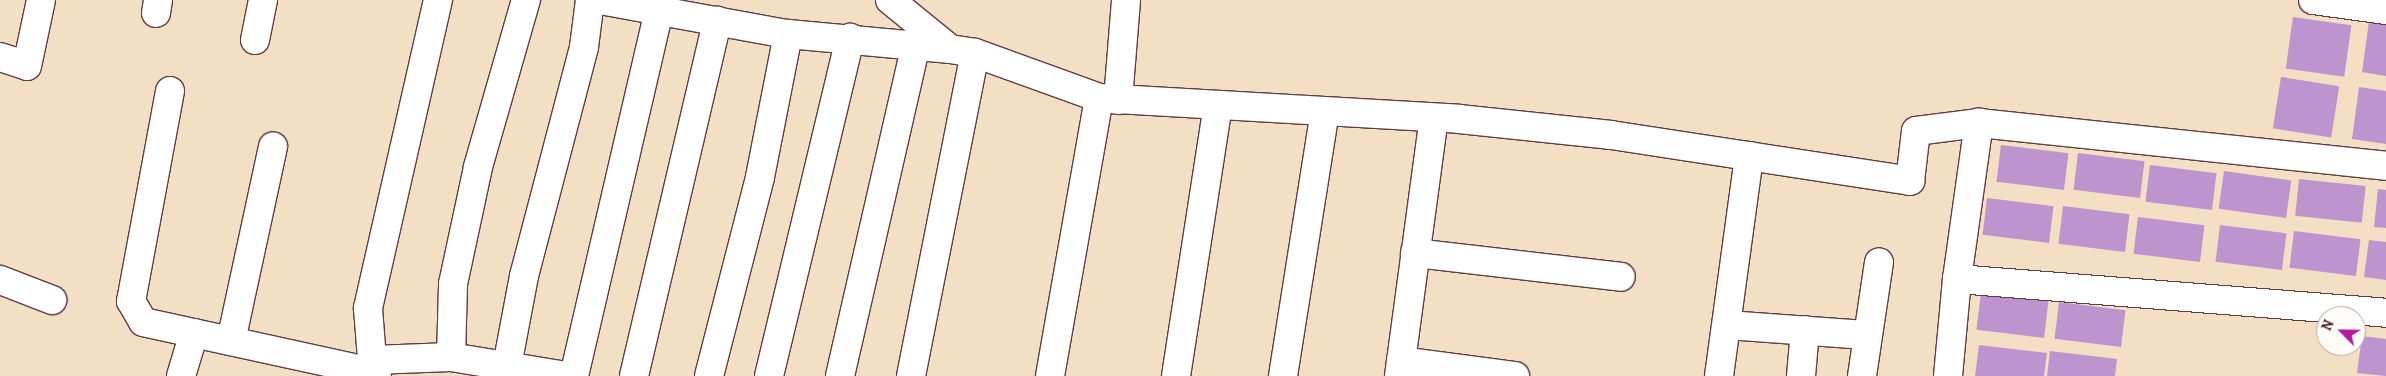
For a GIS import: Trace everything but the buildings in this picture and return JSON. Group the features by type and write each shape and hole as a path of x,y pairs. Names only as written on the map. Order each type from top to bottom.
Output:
{"street":[{"path":"0,57 27,66 41,0"},
{"path":"255,40 263,0"},
{"path":"374,369 368,308 438,0"},
{"path":"451,357 453,284 478,167 526,0"},
{"path":"507,366 524,276 584,46 590,0"},
{"path":"600,0 788,34 850,38 962,51 1109,99 1434,118 1611,135 1910,181 1916,131 1979,123 2386,166"},
{"path":"890,0 962,51"},
{"path":"1050,376 1109,99 1126,0"},
{"path":"2313,0 2386,10"},
{"path":"574,376 659,10"},
{"path":"634,376 717,21"},
{"path":"710,376 760,178 788,34"},
{"path":"769,376 850,38"},
{"path":"840,376 916,45"},
{"path":"911,376 962,51"},
{"path":"170,91 130,301 143,322 231,341 299,366 374,369 451,357 566,376"},
{"path":"1176,376 1218,106"},
{"path":"1283,376 1325,112"},
{"path":"1434,118 1400,368 1515,376"},
{"path":"1948,376 1957,279 1979,123"},
{"path":"231,341 273,146"},
{"path":"1720,376 1749,156"},
{"path":"1415,253 1621,277"},
{"path":"1862,376 1866,335 1879,262"},
{"path":"1957,279 2386,313"},
{"path":"0,280 52,300"},
{"path":"1727,325 1866,335"},
{"path":"1801,376 1805,330"},
{"path":"181,376 194,333"}]}
